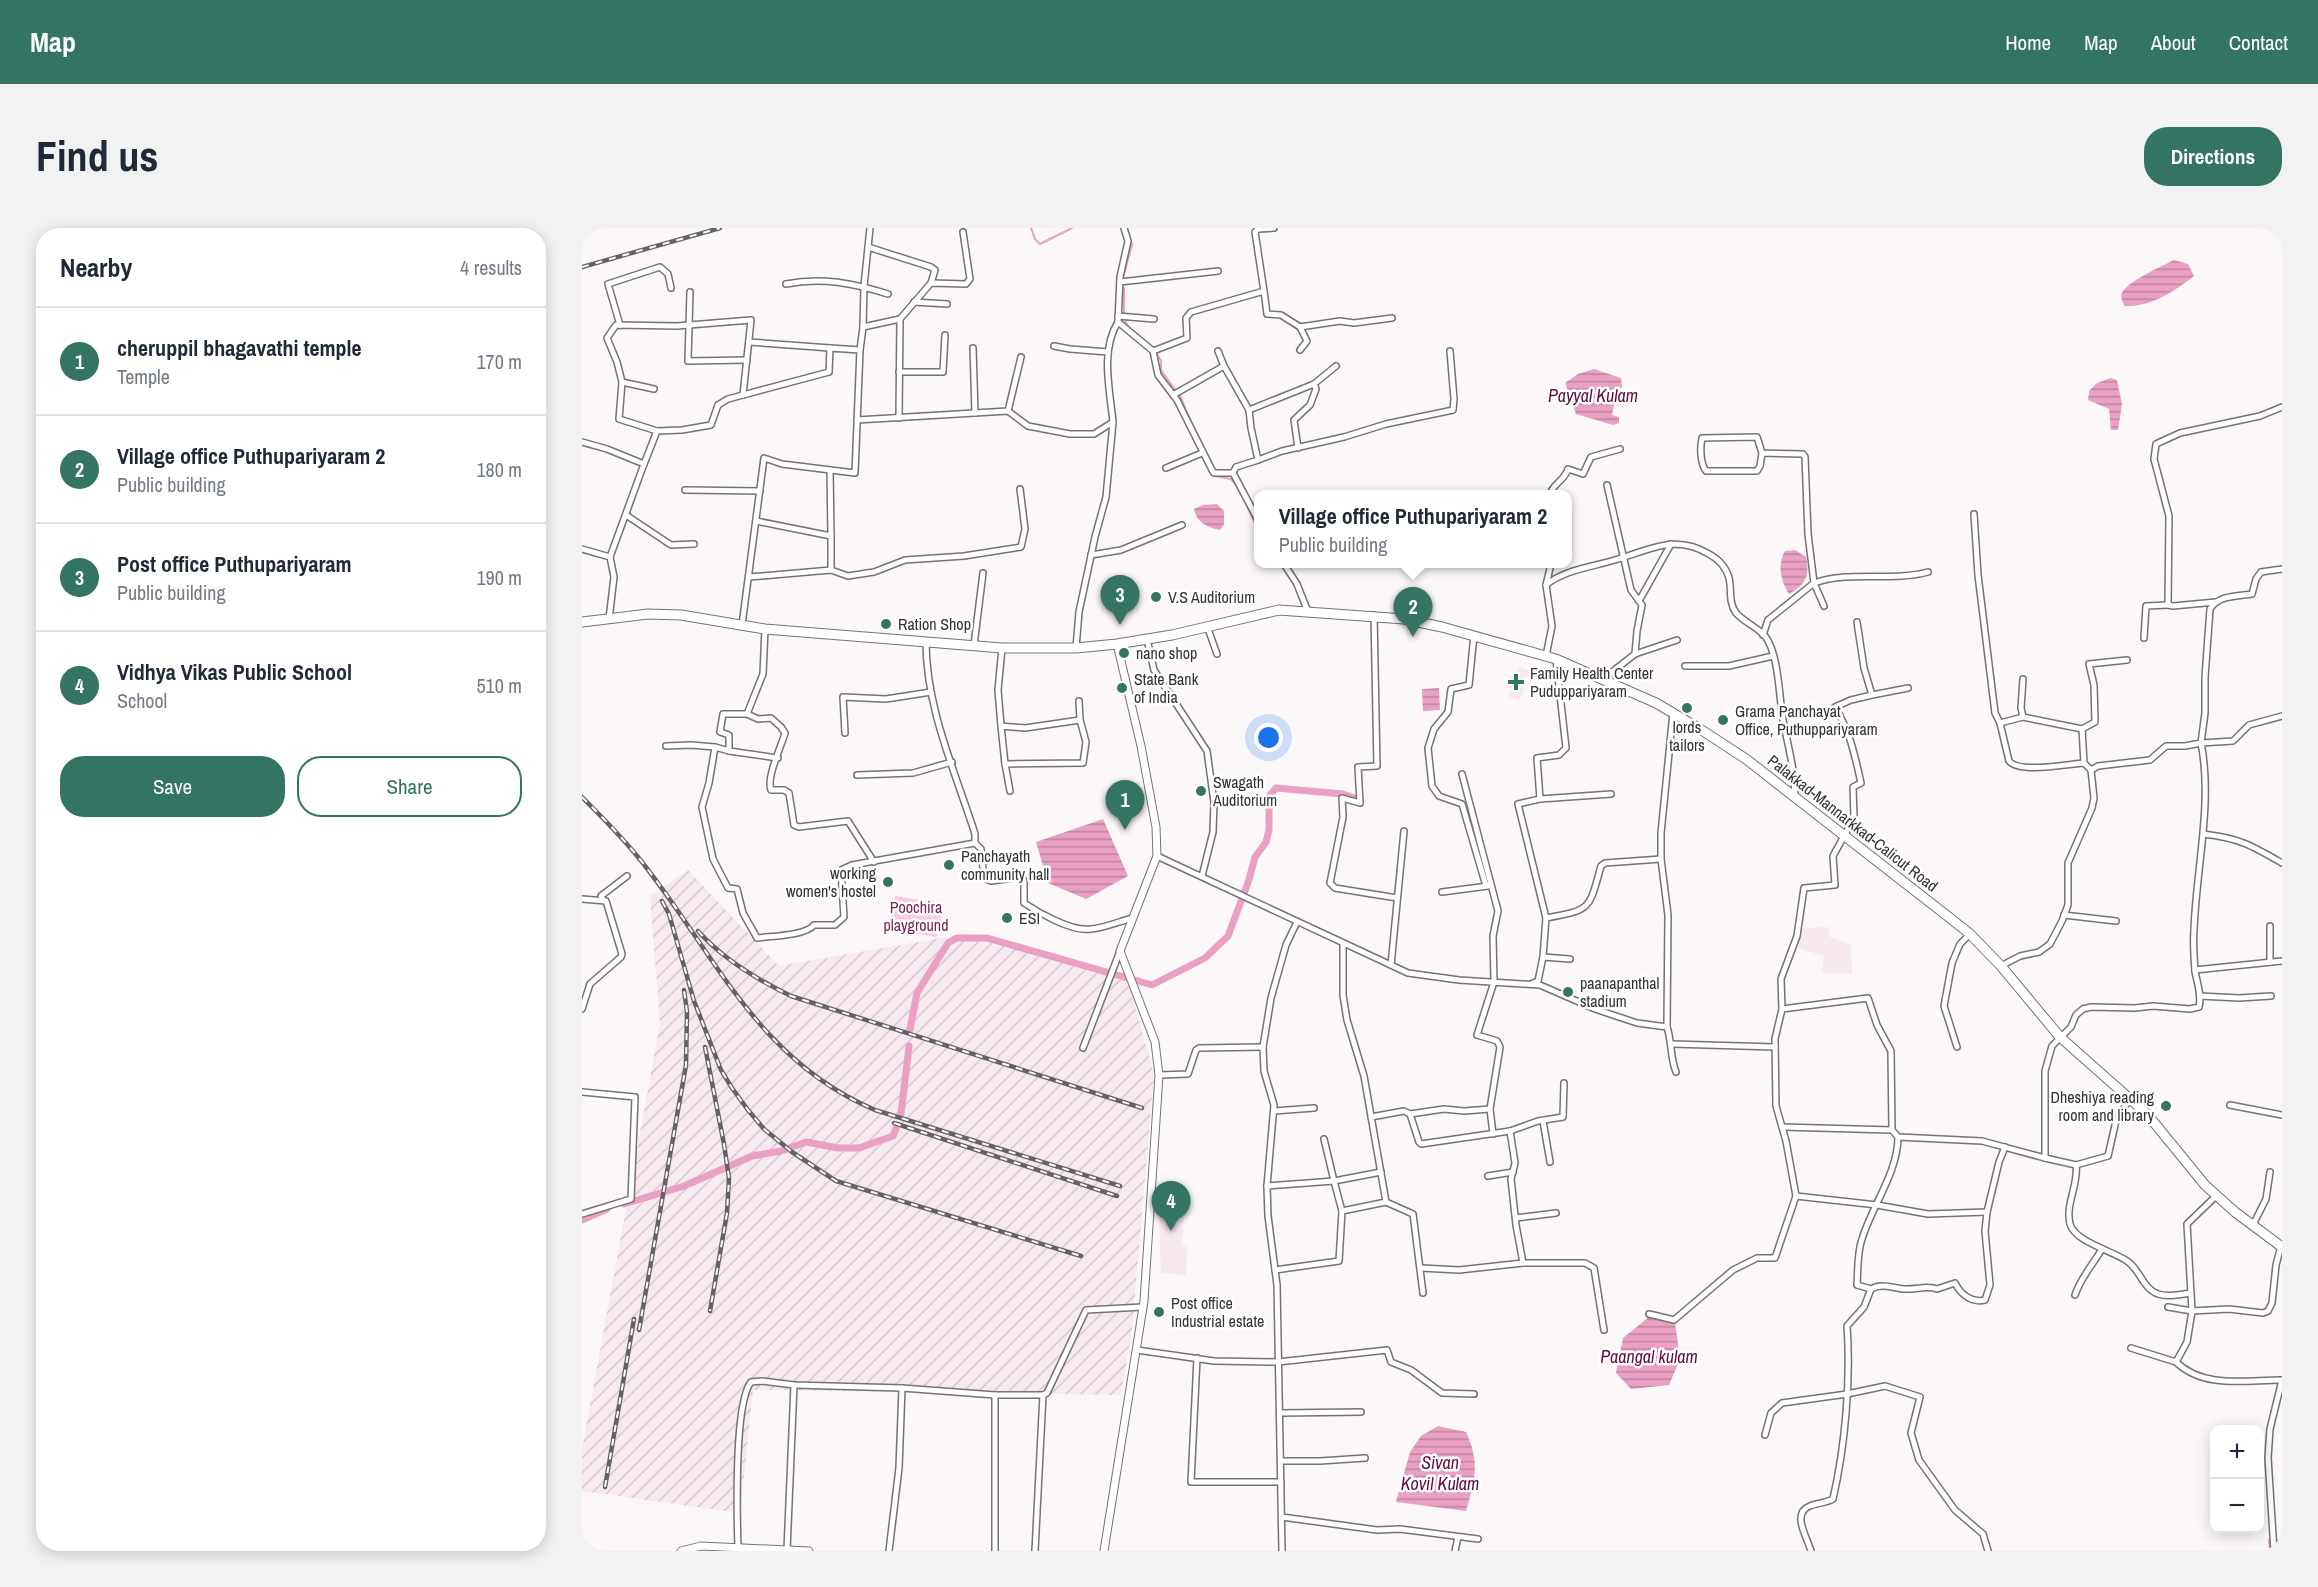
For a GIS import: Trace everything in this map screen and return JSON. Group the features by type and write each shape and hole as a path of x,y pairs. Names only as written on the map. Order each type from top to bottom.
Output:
{"highway":[{"name":"Palakkad-Mannarkkad-Calicut Road","path":"582,622 648,614 681,615 765,629 1002,648 1076,648 1148,639 1279,610 1374,615 1442,627 1551,657 1673,713 1746,759 1970,934 2001,966 2060,1037 2147,1114 2205,1185 2281,1247"}],"street":[{"path":"742,625 764,458 782,464 855,473 860,350 870,228"},
{"path":"1076,648 1079,612 1106,497 1113,422 1108,352 1110,334 1118,319 1120,282 1128,241 1124,228"},
{"path":"1274,228 1258,229 1255,232 1267,314 1281,315 1300,327 1307,341 1300,350"},
{"path":"931,283 966,284 970,279 963,232"},
{"path":"868,247 935,270 931,283 900,319 899,418"},
{"path":"620,325 608,284 660,267 668,274 671,288"},
{"path":"1120,282 1218,272"},
{"path":"786,284 829,280 864,286 888,294"},
{"path":"1153,351 1187,338 1186,318 1191,312 1264,291"},
{"path":"690,292 688,362 747,360"},
{"path":"914,302 947,304"},
{"path":"1300,327 1340,321 1354,323 1392,318"},
{"path":"862,327 900,319"},
{"path":"1118,319 1154,319"},
{"path":"1118,319 1153,351 1158,375 1173,395 1214,473 1233,473"},
{"path":"743,395 751,320 616,325 607,338 622,382 619,419 657,431 711,425 718,405 728,399 743,395 829,372 830,348"},
{"path":"899,372 943,372 945,335"},
{"path":"748,342 860,350"},
{"path":"1054,346 1108,352"},
{"path":"973,348 975,413"},
{"path":"1218,351 1249,410 1258,460"},
{"path":"1233,473 1236,467 1298,447 1344,437 1386,424 1453,410 1450,351"},
{"path":"1008,411 1021,357"},
{"path":"1173,395 1224,366"},
{"path":"1249,410 1314,384 1336,366"},
{"path":"622,382 654,389"},
{"path":"1298,447 1294,420 1310,405 1316,389 1314,384"},
{"path":"2168,605 2169,516 2154,459 2156,444 2180,433 2260,416 2282,407"},
{"path":"857,420 1008,411 1028,426 1070,434 1094,434 1113,422"},
{"path":"609,619 614,577 610,557 657,431"},
{"path":"1757,437 1762,453 1760,466 1756,471 1706,471 1702,466 1701,442 1702,438 1757,437"},
{"path":"582,442 607,448 645,464"},
{"path":"1552,490 1568,470 1583,474 1591,457 1620,449"},
{"path":"1166,468 1202,453"},
{"path":"1762,453 1803,454 1805,457 1808,534 1814,583 1824,606"},
{"path":"830,470 831,570"},
{"path":"1233,473 1254,512"},
{"path":"1607,485 1631,590 1642,605 1635,654"},
{"path":"749,577 831,570 848,576 874,572 905,560 964,556 1021,547 1025,529 1020,489"},
{"path":"685,490 760,491"},
{"path":"1974,514 1978,575 1995,713 2000,723 2009,761 2013,765 2051,767 2084,763"},
{"path":"626,515 671,544 694,544"},
{"path":"756,521 831,536"},
{"path":"1091,555 1121,550 1182,525"},
{"path":"1546,585 1568,572 1624,558 1656,546 1678,543 1698,547 1718,559 1729,577 1730,597 1736,612 1763,635 1773,656 1795,775 1795,796"},
{"path":"1639,601 1671,544"},
{"path":"582,549 610,557"},
{"path":"1287,568 1297,584 1308,612"},
{"path":"1540,799 1537,758 1559,755 1566,748 1551,657 1552,626 1546,585 1550,568"},
{"path":"2144,638 2146,606 2216,602 2223,598 2252,594 2257,574 2267,570 2282,569"},
{"path":"1763,635 1768,620 1814,583 1839,577 1913,576 1928,572"},
{"path":"974,645 983,573"},
{"path":"2045,1158 2045,1071 2052,1046 2071,1027 2076,1015 2083,1009 2153,1005 2196,1009 2200,1004 2195,970 2194,931 2203,834 2204,774 2201,743 2205,713 2209,616 2216,602"},
{"path":"1374,615 1377,766 1358,767 1360,803 1342,798 1343,817 1330,883 1335,888 1398,898"},
{"path":"1857,622 1864,668 1872,695"},
{"path":"1208,626 1217,654"},
{"path":"747,714 763,674 765,629"},
{"path":"1474,635 1469,685 1451,688 1448,712 1434,729 1428,748 1432,786 1439,796 1462,804 1498,911 1493,936 1494,982 1477,1035 1497,1041 1500,1047 1490,1110 1492,1134"},
{"path":"1148,639 1154,670 1207,751 1214,802 1213,832 1202,876"},
{"path":"1603,679 1635,654 1677,640"},
{"path":"926,642 928,678 937,720 975,834 975,843 981,849 984,878 991,881 1022,877 1024,903 1040,914 1074,927 1089,930 1134,918"},
{"path":"1083,1048 1157,856 1156,827 1141,746 1117,644"},
{"path":"1002,648 998,690 1010,791"},
{"path":"1685,666 1729,666 1773,656"},
{"path":"2000,723 2023,717 2082,729 2096,722 2094,685 2090,664 2127,660"},
{"path":"2023,679 2021,708 2023,717"},
{"path":"1649,1314 1674,1320 1732,1270 1757,1258 1775,1258 1796,1196 1776,1106 1775,1047 1782,1009 1781,979 1797,936 1804,888 1835,885 1833,856 1854,818 1853,787 1861,783 1853,748 1843,720 1835,707 1851,700 1908,687"},
{"path":"845,733 843,697 886,699 931,692"},
{"path":"1005,764 1083,763 1086,742 1080,720 1079,701"},
{"path":"1673,713 1661,833 1661,859 1668,915 1667,1027 1672,1044 1671,1058 1676,1072"},
{"path":"729,751 729,735 720,732 723,714 747,714 758,719 771,718 785,733 778,758 772,767 769,788 784,790 789,794 794,825 799,827 849,821 874,862"},
{"path":"2091,770 2098,766 2150,760 2166,746 2233,741 2246,727 2282,716"},
{"path":"1001,726 1025,728 1080,720"},
{"path":"2001,966 2020,956 2039,952 2050,944 2068,905 2068,863 2092,808 2094,798 2091,770 2084,763 2082,729"},
{"path":"666,746 715,747 778,758"},
{"path":"715,747 702,807 713,859 728,888 737,889 743,913 757,938 810,930 814,925 835,925 843,917 841,870 852,865 975,843"},
{"path":"857,776 913,773 952,762"},
{"path":"1462,774 1489,886"},
{"path":"1533,984 1538,981 1543,957 1546,918 1518,804 1540,799 1611,794"},
{"path":"1391,965 1404,831"},
{"path":"2203,834 2231,837 2245,842 2282,863"},
{"path":"1157,856 1408,973 1458,980 1533,984 1595,1009 1638,1023 1667,1027"},
{"path":"1546,918 1568,914 1587,906 1601,866 1605,863 1661,859"},
{"path":"582,1009 590,984 622,954 606,901 601,896 627,876"},
{"path":"1442,892 1489,886"},
{"path":"582,899 603,900"},
{"path":"2064,915 2116,921"},
{"path":"1282,1551 1275,1270 1267,1186 1274,1111 1264,1071 1263,1047 1272,998 1286,945 1297,922"},
{"path":"2270,926 2270,962"},
{"path":"1957,1047 1944,1006 1952,963 1960,944 1970,934"},
{"path":"1342,943 1343,995 1347,1020 1364,1076 1386,1202"},
{"path":"1104,1551 1143,1307 1159,1075 1155,1042 1120,951"},
{"path":"1543,957 1570,959"},
{"path":"2195,970 2282,961"},
{"path":"2200,996 2239,998 2271,996"},
{"path":"1782,1009 1868,998 1877,1025 1891,1052 1892,1130 1898,1137 1898,1148 1877,1205 1861,1239 1857,1285 1870,1289 1880,1286 1906,1289 1930,1286 1937,1290 1955,1283 1958,1289 1970,1299 1985,1300 1990,1285 1984,1231 1999,1162 2005,1147"},
{"path":"1672,1044 1775,1047"},
{"path":"1159,1075 1188,1074 1196,1050 1199,1048 1263,1047"},
{"path":"1410,1114 1421,1144 1510,1131 1538,1121 1563,1117 1564,1083"},
{"path":"582,1092 635,1097 631,1199 582,1214"},
{"path":"1898,1137 1982,1142 2076,1165 2108,1156 2116,1121 2130,1098"},
{"path":"2230,1105 2282,1115"},
{"path":"1274,1111 1314,1108"},
{"path":"1371,1117 1404,1111 1410,1114 1444,1109 1490,1110"},
{"path":"1543,1121 1550,1162"},
{"path":"1782,1127 1892,1130"},
{"path":"1510,1131 1515,1163 1511,1179 1523,1263"},
{"path":"1275,1270 1339,1261 1342,1211 1324,1139"},
{"path":"2076,1165 2070,1209 2070,1226 2074,1231 2131,1264 2140,1279 2156,1293 2173,1295 2190,1293"},
{"path":"1267,1186 1334,1180 1381,1172"},
{"path":"1488,1176 1513,1172"},
{"path":"2253,1225 2266,1199 2270,1172"},
{"path":"1796,1196 1877,1205 1928,1214 1987,1212"},
{"path":"2176,1362 2187,1342 2192,1311 2187,1224 2217,1196"},
{"path":"1342,1211 1386,1202 1413,1214 1423,1293"},
{"path":"1516,1218 1556,1213"},
{"path":"2168,1307 2192,1311 2229,1309 2263,1313 2268,1311 2272,1303 2276,1265 2281,1247"},
{"path":"2075,1295 2078,1284 2083,1280 2102,1249"},
{"path":"1421,1268 1460,1270 1523,1263 1585,1263 1594,1268 1604,1330"},
{"path":"1811,1551 1799,1518 1801,1511 1808,1506 1833,1499 1838,1479 1847,1394 1849,1349 1847,1326 1864,1307 1870,1289"},
{"path":"738,1548 736,1477 742,1416 747,1387 751,1382 902,1388 995,1395 1043,1395 1047,1393 1086,1310 1143,1307"},
{"path":"2131,1347 2176,1362 2182,1368 2203,1378 2218,1381 2281,1380 2270,1429 2268,1458 2274,1551"},
{"path":"1137,1350 1197,1358 1278,1362 1387,1350 1391,1362 1411,1370 1442,1393 1474,1394"},
{"path":"1197,1358 1191,1482 1281,1482"},
{"path":"787,1550 794,1385"},
{"path":"1765,1435 1771,1413 1782,1403 1885,1386 1920,1397 1911,1434 1919,1460 1955,1510 1983,1534 1988,1551"},
{"path":"889,1551 899,1468 902,1388"},
{"path":"995,1395 995,1551"},
{"path":"1035,1551 1043,1395"},
{"path":"1280,1413 1361,1412"},
{"path":"1281,1461 1365,1458"},
{"path":"1282,1517 1377,1530 1400,1529 1478,1539"},
{"path":"1455,1551 1458,1537"},
{"path":"681,1551 701,1546 809,1551"}],"shaded area":[{"name":"Family Health Center Puduppariyaram","path":"1519,667 1529,671 1520,700 1509,697 1512,688 1505,686 1509,676 1515,677"},
{"path":"688,870 779,966 964,934 1127,977 1154,1074 1132,1330 1121,1395 753,1390 740,1513 582,1491 582,1449 660,1024 650,896"},
{"path":"1828,927 1830,937 1851,945 1852,974 1822,973 1824,956 1797,948 1802,928"},
{"path":"1159,1215 1184,1216 1182,1246 1187,1247 1186,1275 1161,1273"}],"green space":[{"name":"Poochira playground","path":"895,896 943,904 937,937 890,929"}],"water":[{"path":"2174,260 2188,264 2194,276 2170,293 2153,301 2124,306 2121,296 2128,286"},
{"name":"Payyal Kulam","path":"1594,369 1621,378 1622,388 1618,389 1622,400 1615,401 1612,415 1619,417 1619,423 1613,425 1576,414 1565,383 1578,374"},
{"path":"2111,378 2117,380 2122,404 2118,430 2111,430 2109,409 2088,400 2089,391 2097,383"},
{"path":"1217,504 1224,511 1224,524 1220,530 1203,524 1194,509 1203,505"},
{"path":"1795,550 1806,557 1807,575 1803,583 1789,594 1782,579 1781,562 1785,551"},
{"path":"1439,688 1440,710 1423,711 1422,689"},
{"path":"1103,819 1128,876 1086,899 1048,883 1036,842"},
{"name":"Paangal kulam","path":"1649,1317 1675,1322 1680,1359 1669,1385 1631,1389 1616,1373 1623,1338"},
{"name":"Sivan Kovil Kulam","path":"1438,1426 1466,1432 1470,1443 1475,1471 1466,1511 1396,1502 1410,1452 1421,1436"}],"waterway":[{"path":"1031,228 1035,239 1040,244 1072,228"},
{"path":"1123,278 1132,245 1127,228"},
{"path":"1124,288 1124,316"},
{"path":"1124,319 1129,328"},
{"path":"1135,334 1152,347"},
{"path":"1156,353 1161,361 1161,370 1176,391"},
{"path":"1179,393 1192,425"},
{"path":"1215,476 1231,479 1238,487"},
{"path":"1242,495 1254,521"},
{"path":"910,1029 917,993 948,943 957,938 987,938 1152,985 1205,958 1228,936 1255,857 1266,842 1269,830 1269,796 1276,788 1343,794 1357,799"},
{"path":"901,1114 909,1046"},
{"path":"624,1204 684,1186 752,1156 781,1151 806,1142 838,1148 859,1148 893,1136 896,1129"},
{"path":"582,1220 607,1209"},
{"path":"2269,1540 2270,1551"},
{"path":"2277,1541 2282,1540"}],"railway":[{"path":"582,267 720,228"},
{"path":"582,797 638,857 740,1000 768,1033 798,1062 834,1088 875,1110 1120,1186"},
{"path":"662,901 669,914 694,1001 721,1070 764,1129 792,1152 836,1181 1081,1256"},
{"path":"698,931 718,951 742,968 791,996 1142,1108"},
{"path":"639,1330 686,1065 687,1012 684,990"},
{"path":"705,1047 729,1178 727,1213 710,1311"},
{"path":"894,1123 1117,1196"},
{"path":"605,1487 634,1319"}],"place":[{"name":"V.S Auditorium","path":"1156,597"},
{"name":"Ration Shop","path":"886,624"},
{"name":"Post office Puthupariyaram","path":"1120,625"},
{"name":"Village office Puthupariyaram 2","path":"1413,637"},
{"name":"nano shop","path":"1124,653"},
{"name":"Family Health Center Puduppariyaram","path":"1516,682"},
{"name":"State Bank of India","path":"1122,688"},
{"name":"lords tailors","path":"1687,708"},
{"name":"Grama Panchayat Office, Puthuppariyaram","path":"1723,720"},
{"name":"Swagath Auditorium","path":"1201,791"},
{"name":"cheruppil bhagavathi temple","path":"1125,830"},
{"name":"Panchayath community hall","path":"949,865"},
{"name":"working women's hostel","path":"888,882"},
{"name":"ESI","path":"1007,918"},
{"name":"paanapanthal stadium","path":"1568,992"},
{"name":"Dheshiya reading room and library","path":"2166,1106"},
{"name":"Vidhya Vikas Public School","path":"1171,1231"},
{"name":"Post office Industrial estate","path":"1159,1312"}]}
